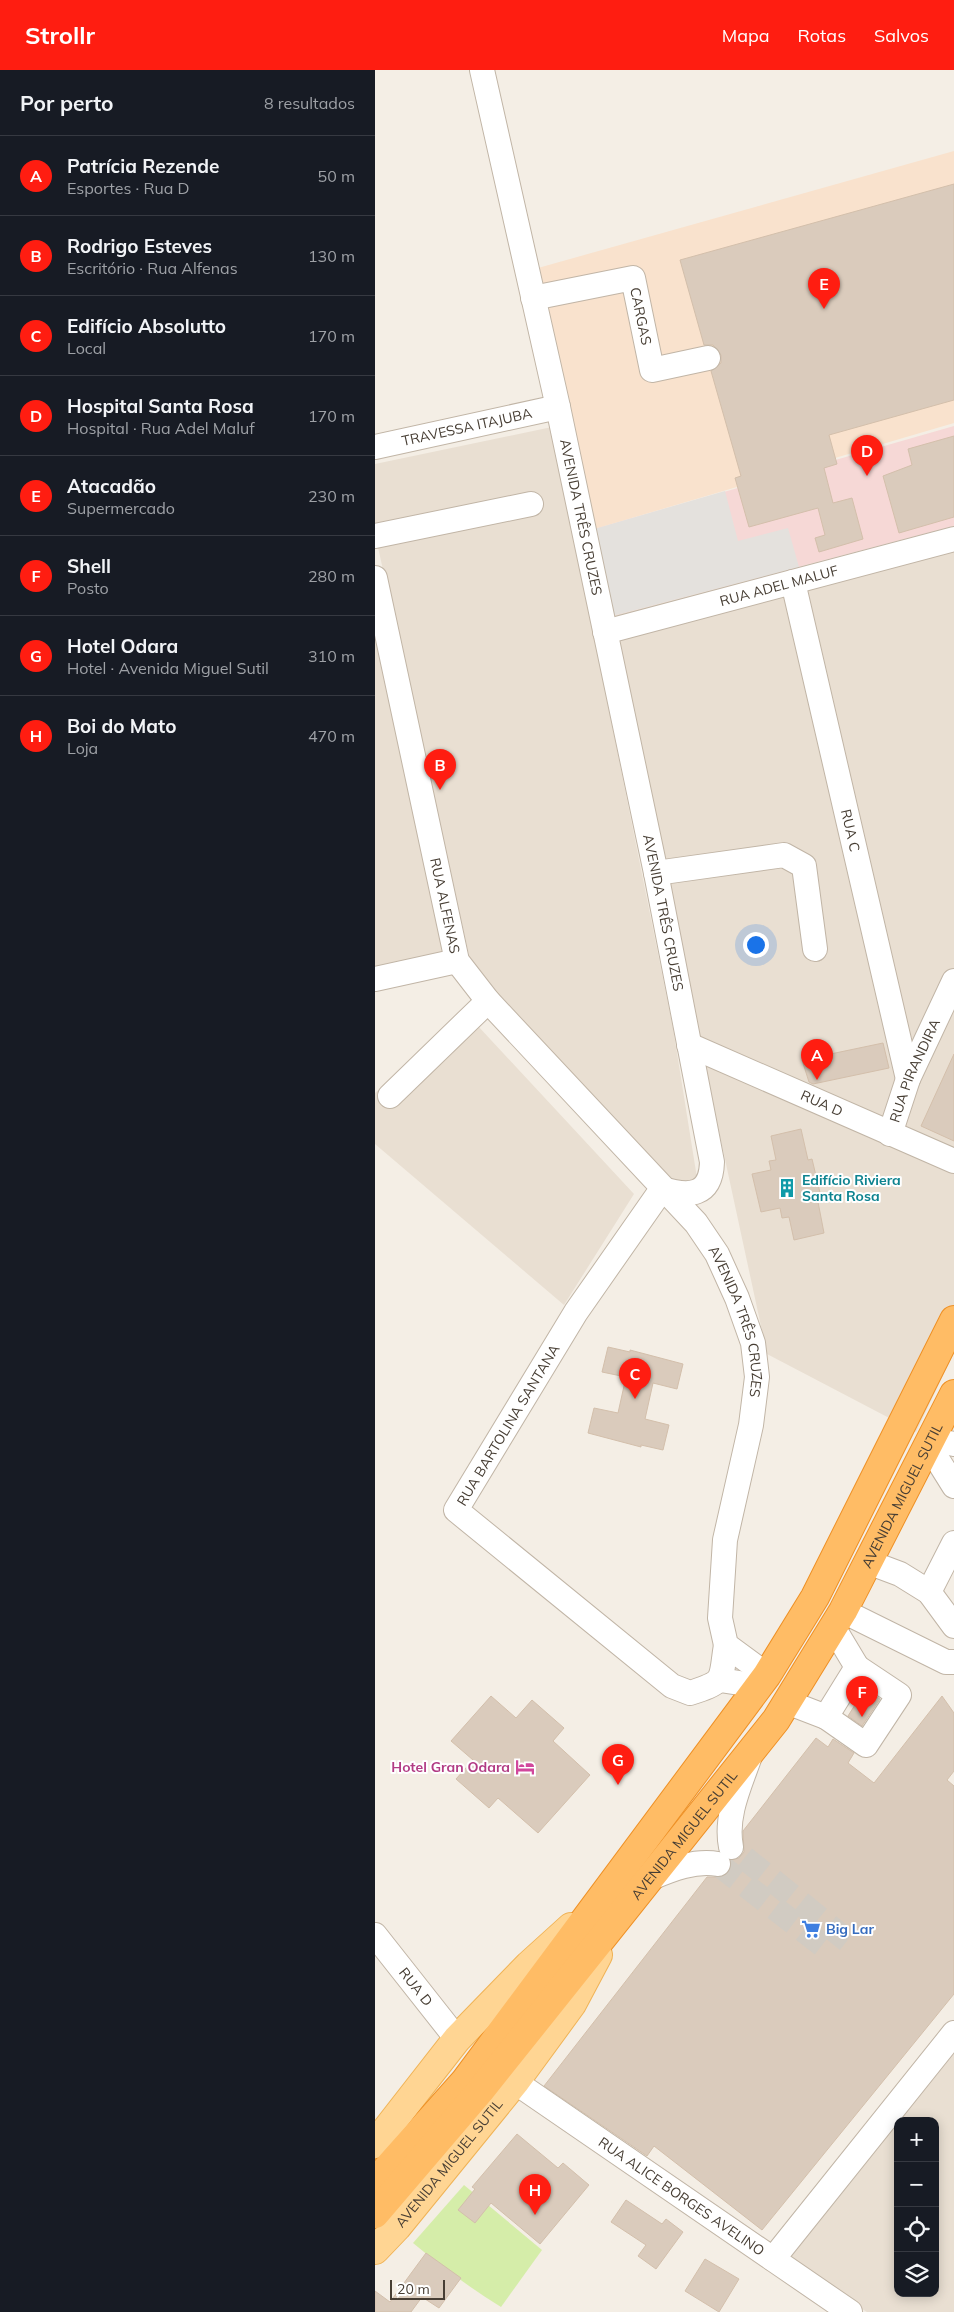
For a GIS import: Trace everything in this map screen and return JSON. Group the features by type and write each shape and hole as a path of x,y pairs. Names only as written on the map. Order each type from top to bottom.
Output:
{"highway":[{"name":"AVENIDA MIGUEL SUTIL","path":"607,1912 763,1680 815,1597 954,1320"},
{"name":"AVENIDA MIGUEL SUTIL","path":"607,1912 651,1878 752,1750 787,1702 838,1619 868,1562 938,1443 954,1394"},
{"path":"375,2182 465,2082 607,1912"},
{"path":"375,2214 480,2092 607,1912"}],"main road":[{"name":"AVENIDA MIGUEL SUTIL","path":"375,2144 457,2039 529,1965 607,1912"},
{"name":"AVENIDA MIGUEL SUTIL","path":"375,2250 397,2227 515,2082 572,2004 607,1912"}],"street":[{"name":"AVENIDA TRÊS CRUZES","path":"482,70 558,408 656,873 712,1162 708,1184 688,1195 663,1189"},
{"name":"CARGAS","path":"533,298 633,278 652,370 708,358"},
{"name":"TRAVESSA ITAJUBA","path":"375,447 558,408"},
{"path":"375,536 531,504"},
{"name":"RUA ADEL MALUF","path":"605,632 954,539"},
{"name":"RUA ALFENAS","path":"375,578 457,961 488,1001 663,1189"},
{"name":"RUA C","path":"793,582 908,1079"},
{"path":"656,873 784,855 804,866 815,948"},
{"path":"375,979 457,961"},
{"name":"RUA PIRANDIRA","path":"890,1134 908,1079 954,981"},
{"path":"390,1096 488,1001"},
{"name":"RUA D","path":"689,1045 890,1134 954,1160"},
{"name":"AVENIDA TRÊS CRUZES","path":"663,1189 696,1224 717,1254 753,1343 757,1377 751,1425 725,1540 720,1618 726,1645"},
{"name":"RUA BARTOLINA SANTANA","path":"663,1189 576,1312 456,1510 672,1686 690,1694 714,1685 720,1680"},
{"path":"938,1443 954,1486"},
{"path":"929,1592 954,1544"},
{"path":"868,1562 900,1574 929,1592 954,1626"},
{"path":"838,1619 951,1666"},
{"path":"787,1702 826,1717 866,1745 899,1695 857,1667 838,1619"},
{"path":"726,1645 720,1680 763,1680"},
{"path":"726,1645 763,1680"},
{"path":"826,1717 857,1667"},
{"path":"651,1878 673,1868 725,1855 732,1812 752,1750"},
{"name":"RUA D","path":"375,1935 457,2039"},
{"path":"773,2259 954,2033"},
{"name":"RUA ALICE BORGES AVELINO","path":"515,2082 850,2312"}],"shaded area":[{"path":"954,151 954,423 591,530 538,268"},
{"path":"954,426 954,526 608,617 591,530"},
{"path":"552,427 673,1028 697,1178 678,1188 471,964 375,534 375,464"},
{"path":"725,491 738,541 788,528 799,567 608,617 591,530"},
{"path":"954,526 954,1353 916,1432 767,1354 608,617"},
{"path":"375,628 444,955 375,970"},
{"path":"465,1012 634,1194 564,1305 375,1144 375,1093"},
{"path":"954,2043 954,2312 867,2312 784,2260 894,2120 894,2297 939,2297 939,2117 896,2117"}],"green space":[{"path":"464,2185 542,2250 501,2307 413,2243"}],"building":[{"path":"954,184 954,400 829,435 837,464 824,468 833,503 852,498 863,539 819,552 815,538 825,535 818,508 749,527 735,478 741,476 711,371 721,363 721,355 713,345 704,345 680,260"},
{"path":"954,436 954,517 899,533 883,476 912,465 908,449"},
{"path":"883,1043 889,1068 813,1084 809,1082 802,1060"},
{"path":"954,1054 954,1141 921,1126"},
{"name":"Edifício Riviera Santa Rosa","path":"801,1129 808,1160 812,1159 822,1201 818,1202 824,1233 794,1240 789,1217 782,1218 780,1208 761,1212 752,1174 771,1170 769,1161 776,1160 771,1136"},
{"path":"608,1347 630,1352 630,1350 683,1364 677,1389 653,1383 645,1419 669,1425 663,1450 641,1445 641,1447 588,1433 594,1408 618,1413 626,1377 602,1372"},
{"path":"865,1689 880,1699 862,1726 848,1716"},
{"name":"Hotel Gran Odara","path":"491,1696 516,1718 532,1700 564,1728 553,1741 590,1775 538,1833 498,1798 489,1808 456,1779 473,1760 451,1741"},
{"name":"Big Lar","path":"942,1696 954,1713 954,1771 947,1780 954,1786 954,1994 762,2230 654,2146 647,2156 544,2086 707,1877 723,1877 729,1872 731,1860 739,1858 744,1852 743,1831 816,1738 828,1747 833,1739 854,1753 848,1763 874,1783"},
{"path":"517,2134 558,2168 563,2163 589,2185 540,2244 491,2203 475,2223 458,2210 475,2189 472,2187"},
{"path":"626,2200 662,2224 666,2219 683,2232 656,2269 638,2256 646,2245 611,2222"},
{"path":"426,2253 461,2278 439,2308 422,2297 411,2312 375,2312 375,2291 390,2302"},
{"path":"705,2259 739,2279 719,2312 685,2291"}],"tunnel":[{"path":"718,1864 826,1948 838,1933 731,1847"}],"place":[{"name":"Atacadão","path":"824,309"},
{"name":"Hospital Santa Rosa","path":"867,476"},
{"name":"Rodrigo Esteves","path":"440,790"},
{"name":"Patrícia Rezende","path":"817,1080"},
{"name":"Edifício Riviera Santa Rosa","path":"787,1188"},
{"name":"Edifício Absolutto","path":"635,1399"},
{"name":"Shell","path":"862,1717"},
{"name":"Hotel Gran Odara","path":"525,1767"},
{"name":"Hotel Odara","path":"618,1785"},
{"name":"Big Lar","path":"811,1929"},
{"name":"Boi do Mato","path":"535,2215"}]}
